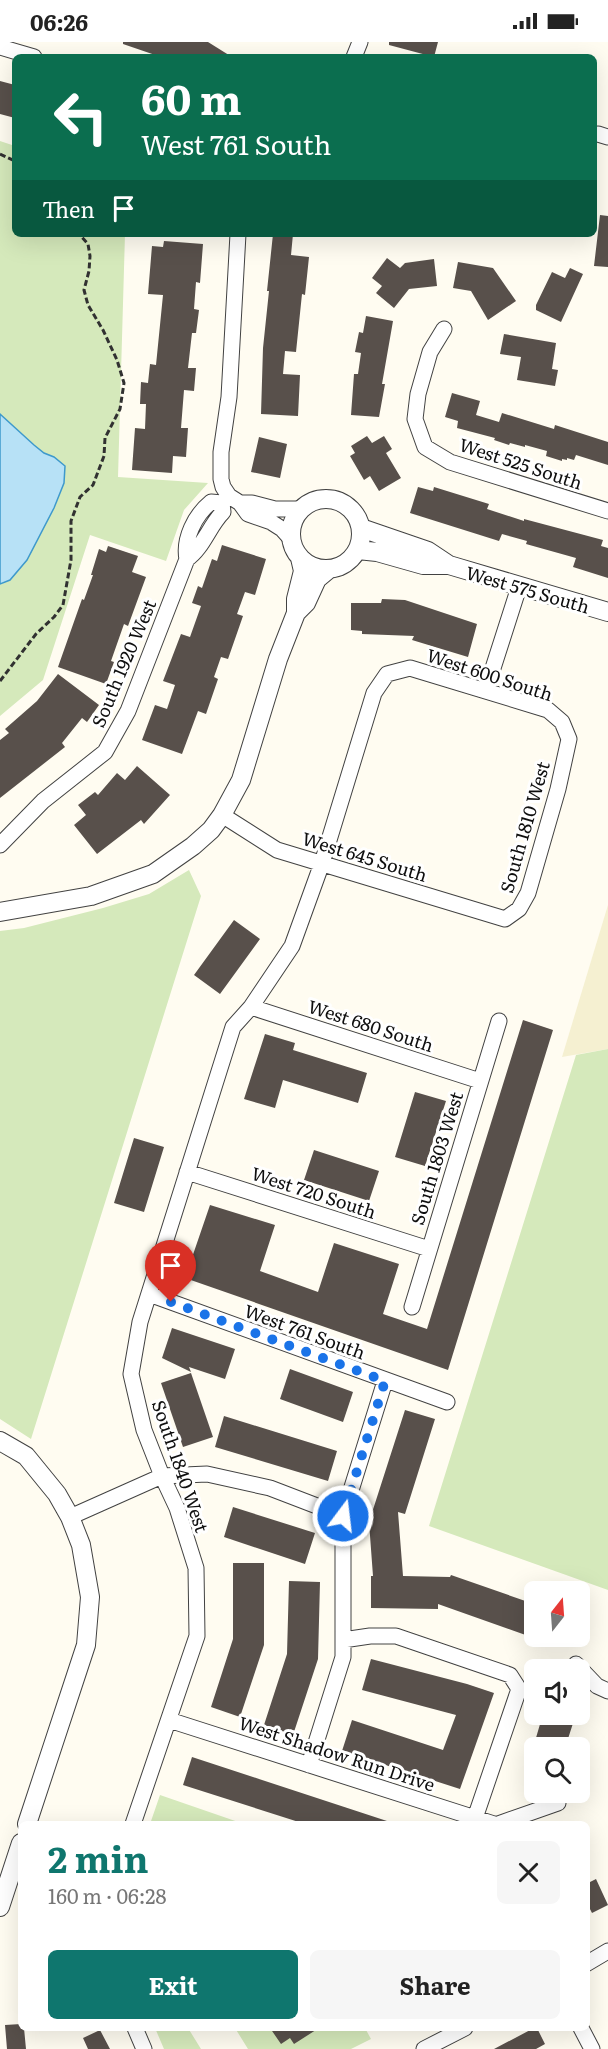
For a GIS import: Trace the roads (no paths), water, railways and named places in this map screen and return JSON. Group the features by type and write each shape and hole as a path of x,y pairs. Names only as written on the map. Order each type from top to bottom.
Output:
{"street":[{"path":"0,47 24,54"},
{"path":"238,237 229,397 220,466 223,487 230,500 248,514 271,522 291,539"},
{"name":"West 525 South","path":"444,329 430,352 418,394 414,419 424,447 450,462 608,511"},
{"path":"296,613 306,603 317,579 329,569 351,560 361,540 361,528 353,510 343,502 322,498 300,509 291,527 291,539 293,548 300,558 310,565 329,569"},
{"path":"230,500 275,509 300,509"},
{"name":"South 1920 West","path":"0,845 43,801 105,752 128,711 187,559 185,548 198,515 211,502 230,500"},
{"name":"West 575 South","path":"361,528 428,551 449,565 608,612"},
{"name":"West 575 South","path":"358,550 377,552 423,565 449,565"},
{"path":"0,912 92,896 153,874 194,846 210,830 222,815 242,780 278,659 296,613 296,599 303,571 300,558"},
{"path":"486,690 519,587"},
{"name":"West 600 South","path":"387,674 410,668 548,710 562,722 568,739"},
{"name":"South 1840 West","path":"134,1821 197,1636 196,1568 177,1508 144,1430 131,1374 140,1323 232,1027 251,1007 292,946 322,862 374,693 387,674"},
{"name":"South 1810 West","path":"505,919 519,909 528,892 558,789 568,739"},
{"name":"West 645 South","path":"222,815 277,850 505,919"},
{"name":"West 680 South","path":"251,1007 480,1081"},
{"name":"South 1803 West","path":"412,1307 499,1021"},
{"name":"West 720 South","path":"187,1172 429,1249"},
{"name":"West 761 South","path":"149,1294 447,1402"},
{"path":"309,1765 343,1657 343,1516 385,1381"},
{"path":"0,1441 26,1456 57,1494 70,1517 81,1545 90,1597 86,1645 28,1821"},
{"path":"70,1517 162,1476 207,1474 259,1486 343,1516"},
{"path":"343,1640 370,1636 396,1636 510,1675 519,1689 476,1818"},
{"path":"590,1679 597,1686 608,1690"},
{"name":"West Shadow Run Drive","path":"169,1720 486,1821"},
{"name":"West Shadow Run Drive","path":"505,1821 558,1803"},
{"path":"0,1907 5,1876 18,1849"},
{"path":"590,1962 608,1951"},
{"path":"136,2031 144,2049"},
{"path":"424,2049 459,2031"},
{"path":"583,2031 592,2049"}],"water":[{"path":"0,414 44,453 54,457 65,466 64,483 54,508 27,560 10,580 0,584"}]}
